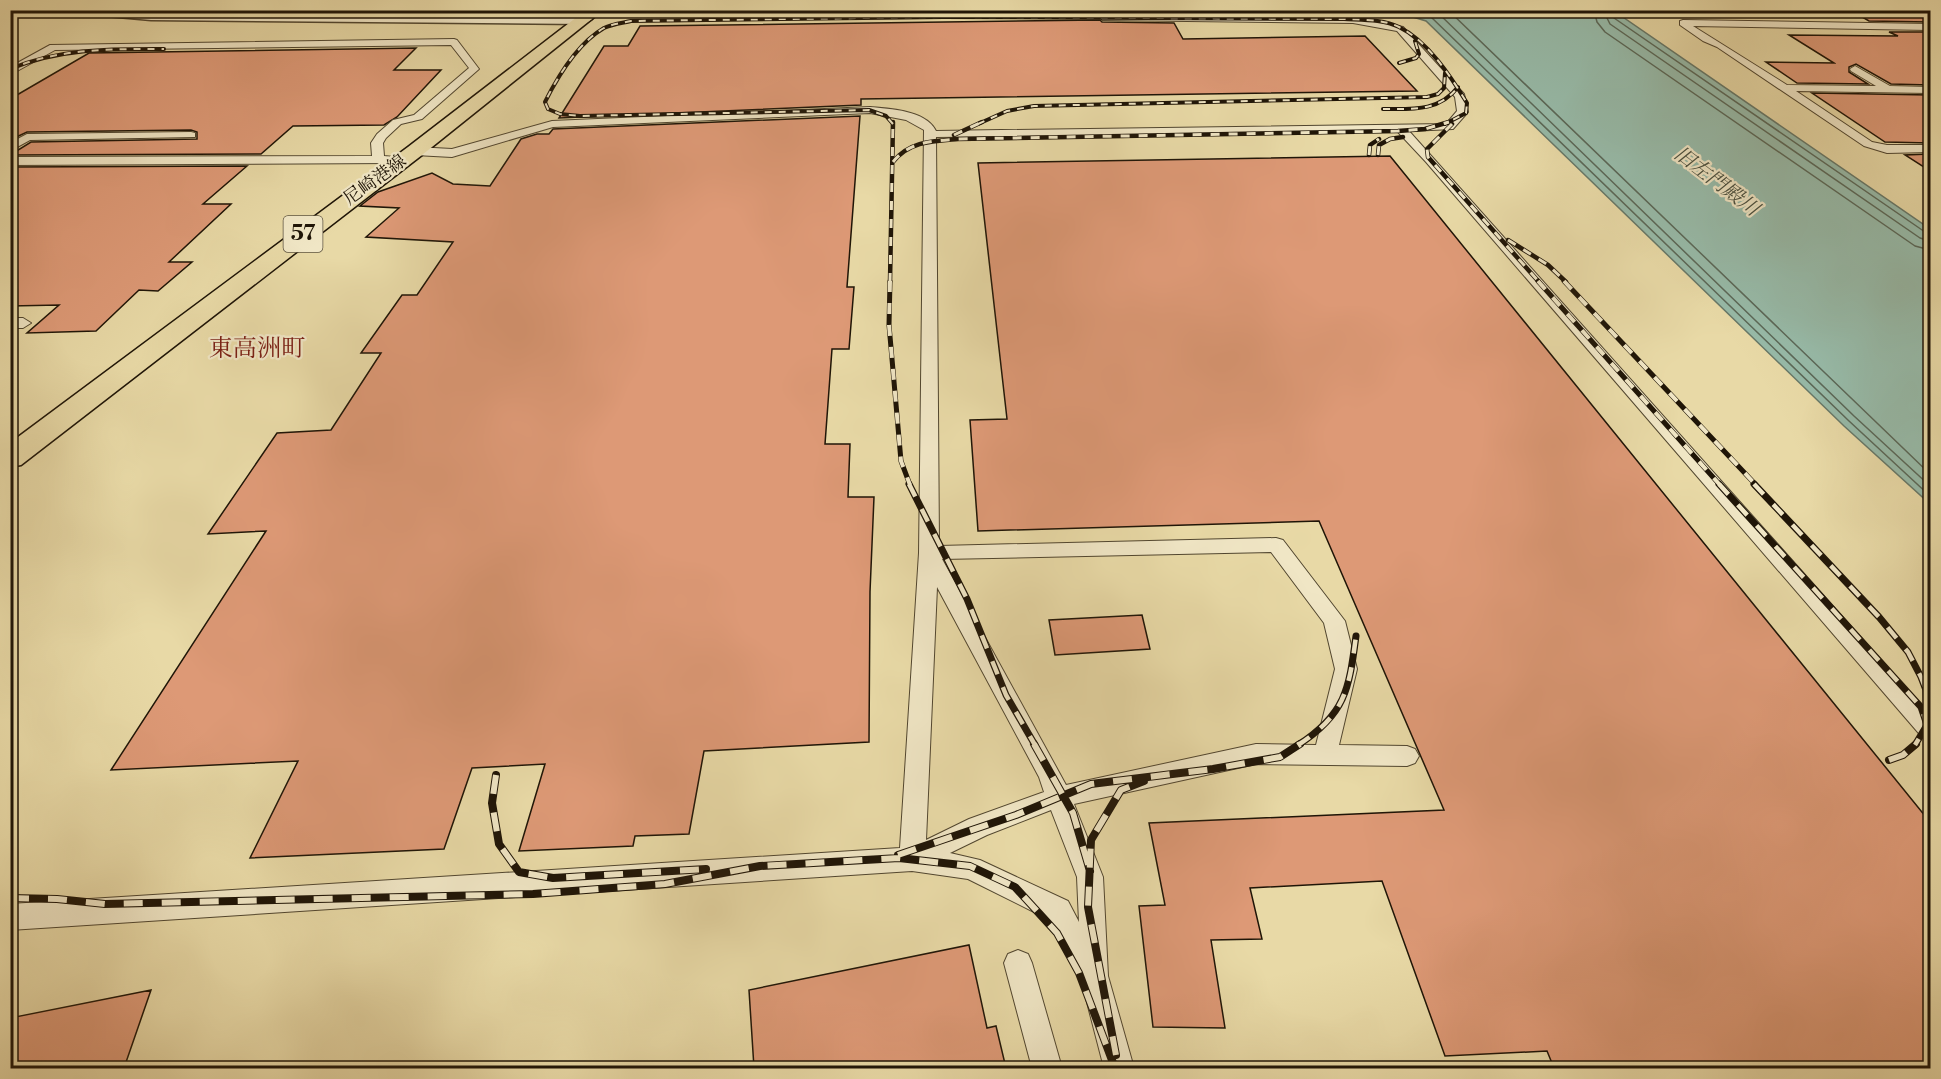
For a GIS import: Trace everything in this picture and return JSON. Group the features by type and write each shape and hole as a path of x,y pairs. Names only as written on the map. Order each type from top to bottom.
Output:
{"main road":[{"name":"尼崎港線","path":"10,458 590,15"}],"street":[{"path":"95,10 151,15 523,17 590,15"}],"lane":[{"path":"1837,16 1855,26"},
{"path":"930,134 1449,127 1463,112 1460,96 1400,29 1353,20 1105,18"},
{"path":"1930,27 1683,23 1868,144 1887,149 1930,149"},
{"path":"10,72 53,47 454,42 474,69 418,117 397,122 381,136 377,143 378,160"},
{"path":"1855,69 1889,89"},
{"path":"1783,88 1930,90"},
{"path":"10,161 378,160 408,155 452,153 552,124 870,110 900,115 924,123 930,129 929,553 912,859"},
{"path":"1400,128 1438,168 1930,730"},
{"path":"10,148 27,136 192,135"},
{"path":"929,553 1275,545 1334,621 1346,669 1325,755"},
{"path":"929,553 1050,775 1090,878 1095,979 1119,1068"},
{"path":"912,859 978,827 1059,797 1256,754 1407,756"},
{"path":"10,917 912,859 971,868 1058,910 1095,979"},
{"path":"1018,963 1047,1068"}],"water":[{"name":"旧左門殿川","path":"1393,11 1614,11 1930,229 1930,504 1844,426 1426,21"}],"building":[{"path":"1850,10 1930,10 1930,22 1869,21"},
{"path":"1100,20 1102,22 1174,23 1183,39 1365,36 1417,91 861,99 861,105 559,118 604,46 628,46 640,26"},
{"path":"1889,32 1930,32 1930,85 1891,84 1856,64 1849,67 1849,72 1868,84 1797,83 1766,62 1834,63 1789,35 1898,36"},
{"path":"416,48 394,70 441,70 397,117 384,125 293,126 261,154 10,155 31,142 197,139 197,132 191,130 27,132 10,140 10,99 89,53"},
{"path":"1812,93 1930,95 1930,143 1885,142"},
{"path":"860,116 847,287 854,287 849,349 832,349 825,444 850,444 848,497 874,497 870,592 869,742 704,751 689,834 635,836 633,846 519,851 545,764 472,768 444,849 250,858 298,761 111,770 266,531 208,534 277,433 331,430 381,353 361,353 402,295 417,295 453,242 366,237 399,208 360,206 378,192 432,173 453,184 490,186 521,139 537,134 549,134 553,129"},
{"path":"1930,154 1930,171 1905,155"},
{"path":"1390,156 1930,822 1930,1068 1554,1068 1547,1051 1445,1056 1382,881 1250,888 1262,939 1211,940 1225,1028 1153,1027 1139,906 1165,905 1149,823 1444,810 1319,521 978,531 970,420 1007,419 978,163"},
{"path":"247,166 203,204 231,204 169,262 192,262 158,291 139,290 96,331 27,333 59,305 10,306 10,167"},
{"path":"1142,615 1150,649 1055,655 1049,620"},
{"path":"969,945 987,1028 996,1026 1006,1068 754,1068 749,990"},
{"path":"151,990 124,1068 10,1068 10,1018"}],"railway":[{"path":"893,124 886,116 869,110 580,116 560,114 548,109 545,102 563,71 586,42 604,28 631,21 943,17 1372,20 1393,24 1410,33 1429,50 1457,88"},
{"path":"1399,63 1416,58 1419,54 1415,41"},
{"path":"10,69 67,53 164,49"},
{"path":"978,124 1007,111 1034,106 1427,97 1438,94 1444,88 1445,73"},
{"path":"1383,109 1414,109 1433,105 1442,101 1457,88"},
{"path":"1449,122 1466,113 1467,103 1457,88"},
{"path":"954,135 982,122"},
{"path":"893,162 899,155 914,146 958,139 1398,131 1425,129 1449,122"},
{"path":"1445,124 1449,122"},
{"path":"890,282 893,124"},
{"path":"1452,124 1427,149 1428,157 1539,282"},
{"path":"1378,155 1379,145 1390,139 1403,137"},
{"path":"1369,155 1370,145 1379,139"},
{"path":"1508,240 1548,265 1566,282"},
{"path":"890,281 889,325 901,461 910,485"},
{"path":"1538,281 1720,485"},
{"path":"1564,281 1756,485"},
{"path":"909,484 967,599 1006,695 1035,745"},
{"path":"1719,484 1921,707 1927,725 1915,745"},
{"path":"1754,484 1879,617 1908,652 1926,690 1927,722"},
{"path":"1298,745 1314,734 1336,711 1347,686 1356,636"},
{"path":"1034,744 1063,796"},
{"path":"1063,796 1091,784 1213,769 1280,757 1300,744"},
{"path":"1889,760 1903,755 1915,745"},
{"path":"496,775 492,803 499,844 519,872 553,878 706,869"},
{"path":"1090,870 1091,840 1121,790 1144,781"},
{"path":"898,855 1016,815 1063,796"},
{"path":"1063,796 1073,813 1090,870"},
{"path":"10,898 57,899 105,904 533,894 665,884 760,866 899,858 970,866 1015,887 1057,933 1079,973 1115,1068"},
{"path":"1090,870 1088,907 1116,1055"}],"district":[{"name":"東高洲町","path":"257,349"}]}
